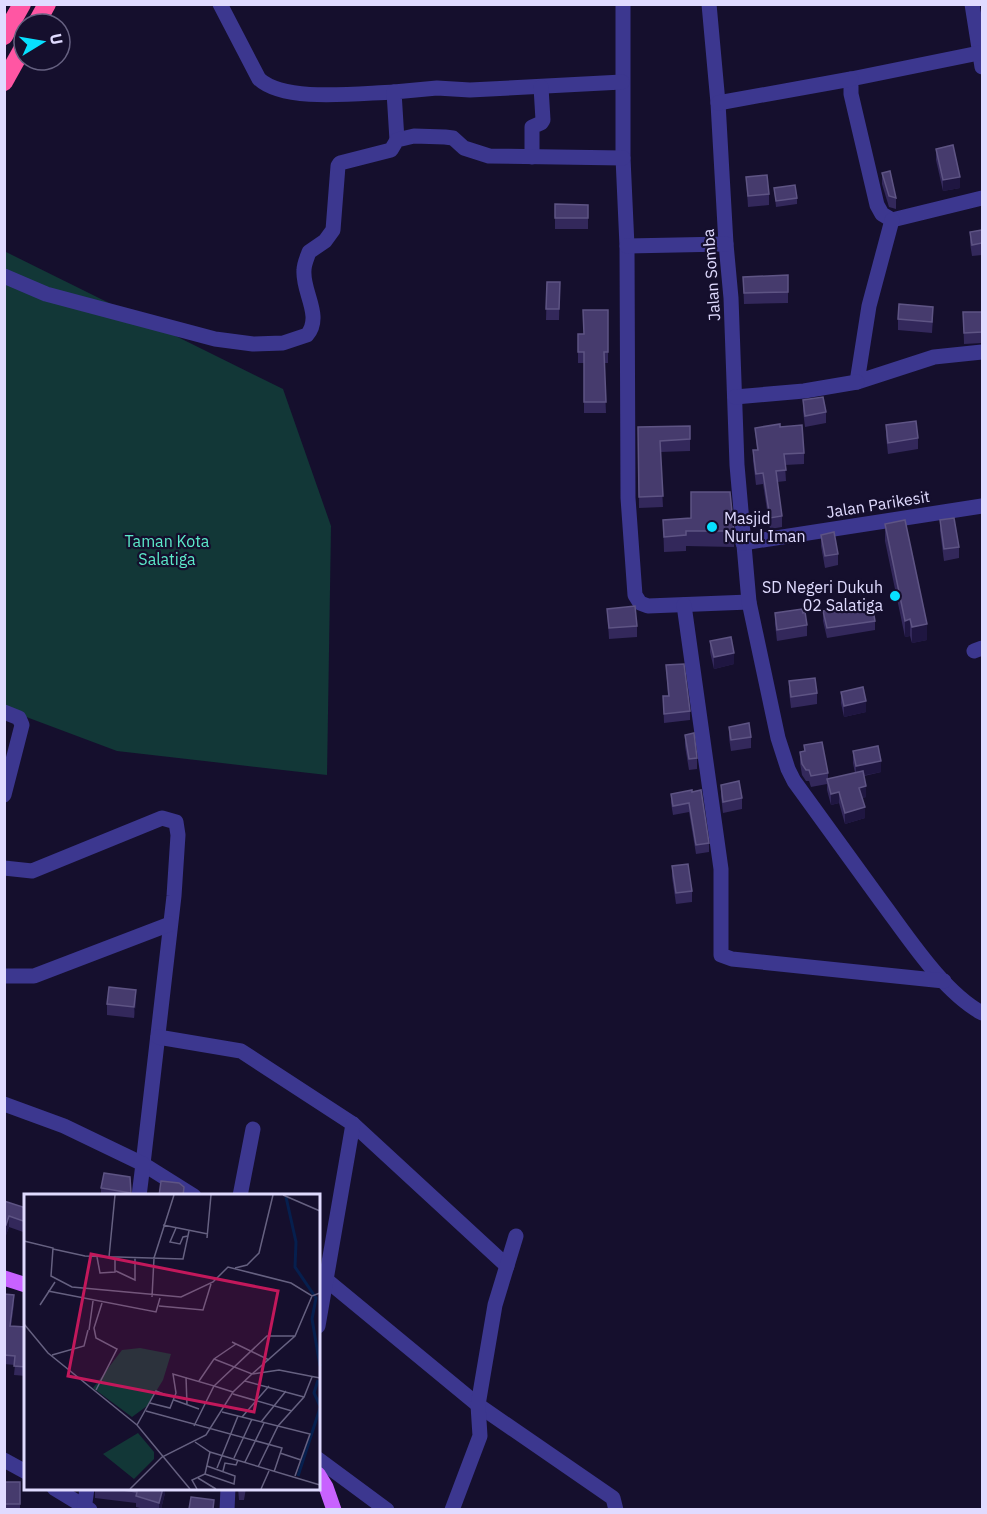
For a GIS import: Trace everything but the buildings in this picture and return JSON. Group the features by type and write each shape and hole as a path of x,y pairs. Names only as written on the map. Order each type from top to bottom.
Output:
{"highway":[{"path":"4,36 22,4"},
{"path":"4,82 12,68"}],"main road":[{"path":"4,1278 24,1284"},
{"path":"320,1477 334,1509"}],"street":[{"path":"220,4 259,79 267,87 278,91 300,94 394,92 437,88 470,90 622,82"},
{"path":"623,4 623,158 627,246 627,498 635,596 637,600 648,606 749,602"},
{"name":"Jalan Somba","path":"709,4 731,298 737,465 743,543 749,602 778,738 790,775 907,935 944,981 968,1005 982,1013"},
{"path":"718,103 851,79 981,60 972,4"},
{"path":"851,79 851,94 877,205 882,214 891,219 982,198"},
{"path":"531,157 532,127 543,120 542,87"},
{"path":"4,276 46,294 215,339 253,344 294,340 306,335 313,323 304,271 309,252 325,241 333,230 338,166 340,163 391,150 397,140 394,92"},
{"path":"397,140 414,136 445,137 453,138 465,148 477,153 531,157 623,158"},
{"path":"857,382 869,306 891,219"},
{"path":"627,246 726,244"},
{"path":"735,397 804,391 857,382 934,357 982,352"},
{"name":"Jalan Parikesit","path":"743,543 982,506"},
{"path":"684,605 721,869 721,955 743,960 944,981"},
{"path":"4,712 19,718 22,725 4,795"},
{"path":"4,868 32,871 162,818 176,822 178,836 170,924 139,1194"},
{"path":"4,976 34,976 170,924"},
{"path":"158,1037 242,1051 353,1124 507,1266"},
{"path":"4,1104 64,1126 143,1164 191,1194"},
{"path":"320,1306 323,1276 353,1124"},
{"path":"240,1194 253,1129"},
{"path":"452,1509 480,1436 478,1405 495,1305 516,1236"},
{"path":"323,1276 478,1405 614,1498 616,1509"},
{"path":"4,1460 24,1471"},
{"path":"320,1460 387,1509"},
{"path":"57,1490 86,1508 87,1490"},
{"path":"227,1509 228,1490"}],"green space":[{"name":"Taman Kota Salatiga","path":"4,251 283,389 331,526 327,775 117,751 5,709"}],"place":[{"name":"Masjid Nurul Iman","path":"712,527"},
{"name":"SD Negeri Dukuh 02 Salatiga","path":"895,596"}]}
